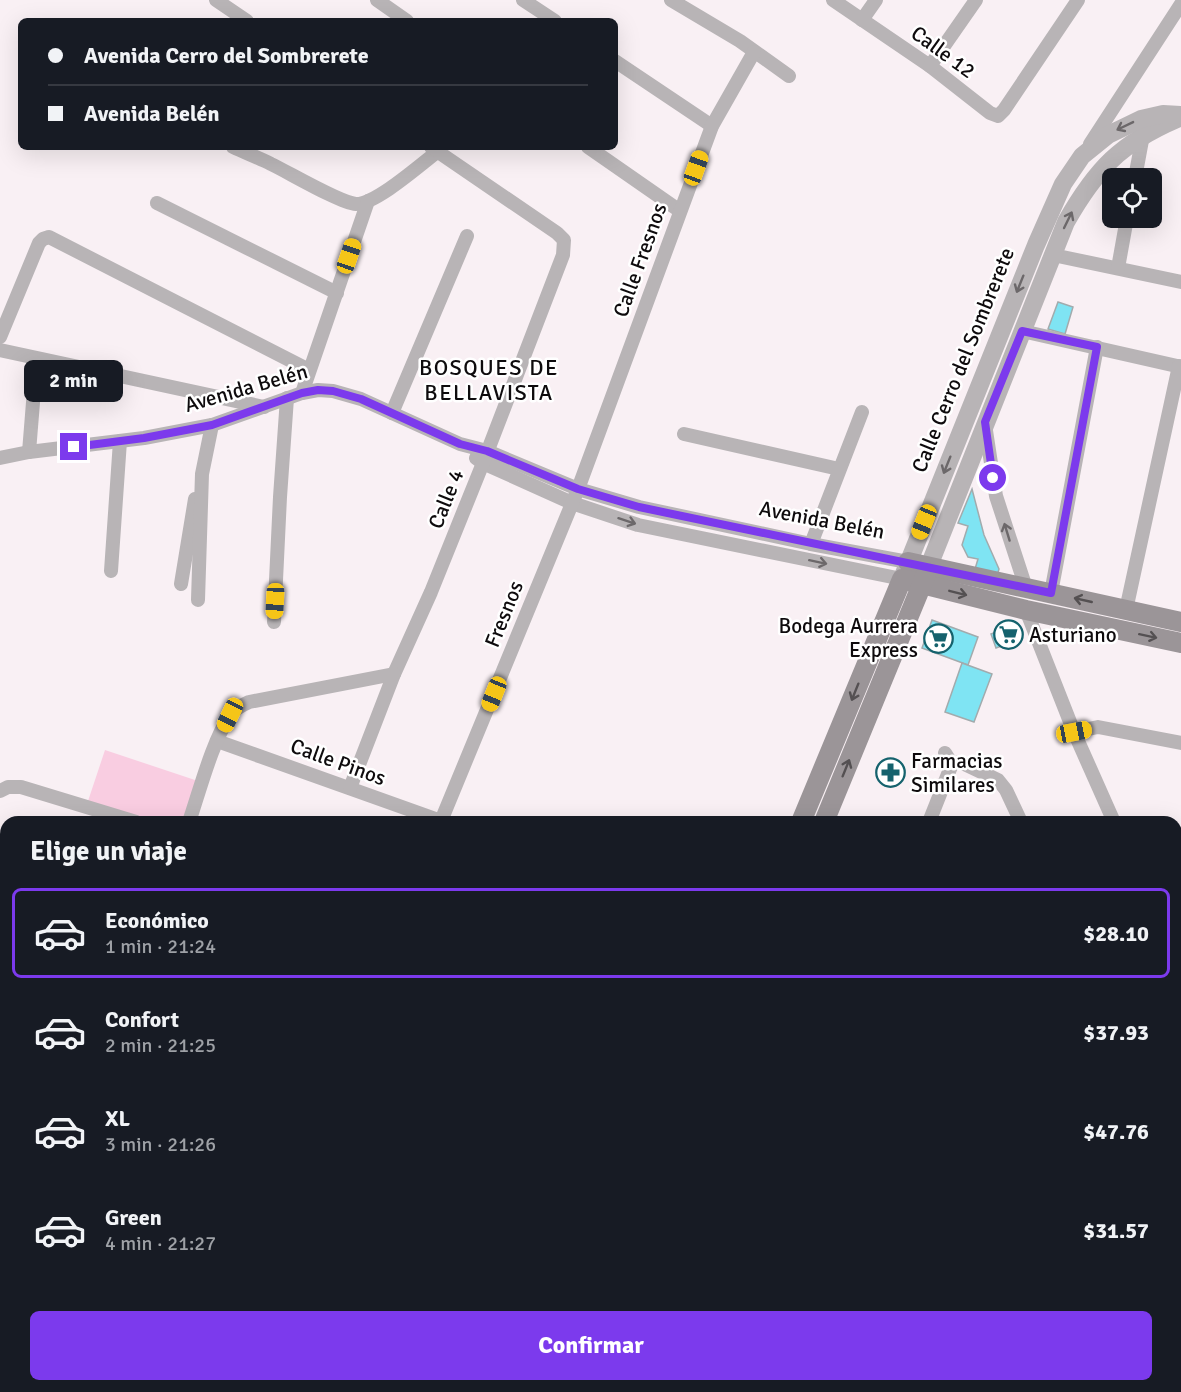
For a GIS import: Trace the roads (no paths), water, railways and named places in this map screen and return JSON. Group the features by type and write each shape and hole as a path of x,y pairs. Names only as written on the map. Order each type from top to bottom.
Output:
{"main road":[{"name":"Avenida Belén","path":"905,570 1026,610 1181,643"},
{"name":"Calle Cerro del Sombrerete","path":"803,816 905,570"},
{"name":"Avenida Belén","path":"925,575 1026,588 1181,622"},
{"name":"Calle Cerro del Sombrerete","path":"826,816 925,575"}],"street":[{"path":"377,0 403,18"},
{"path":"524,0 551,18"},
{"path":"671,0 789,76"},
{"name":"Calle 12","path":"833,0 930,66 990,113 998,116 1078,0"},
{"path":"862,20 876,0"},
{"path":"930,66 976,0"},
{"path":"219,1 243,18"},
{"path":"1082,156 1178,4"},
{"name":"Calle Fresnos","path":"578,489 712,126 754,52"},
{"path":"618,63 712,126"},
{"name":"Calle Cerro del Sombrerete","path":"905,570 1036,244 1063,183 1082,156 1108,135 1141,119 1163,114 1181,116"},
{"name":"Calle Cerro del Sombrerete","path":"925,575 1066,222 1084,191 1102,167 1143,135 1181,116"},
{"path":"1136,168 1143,135"},
{"path":"240,150 341,200 355,204 368,201 399,183 433,150"},
{"name":"Calle 4","path":"350,788 394,674 431,592 485,457 563,255 564,240 435,150"},
{"path":"592,150 680,211"},
{"path":"302,393 368,201"},
{"path":"157,203 337,293"},
{"path":"1118,268 1125,228"},
{"path":"392,413 467,236"},
{"path":"0,337 39,243 43,238 49,237 309,370"},
{"path":"1053,255 1181,282"},
{"path":"1022,331 1180,367 1126,610"},
{"path":"1051,593 1097,347"},
{"path":"0,350 266,407"},
{"path":"29,452 34,390"},
{"name":"Avenida Belén","path":"0,458 212,425 302,393 318,390 333,391 361,399 460,444 572,504 638,525 905,570"},
{"path":"274,622 287,398"},
{"path":"811,544 862,411"},
{"path":"985,422 996,496 1026,588"},
{"path":"181,584 191,519 212,425"},
{"path":"684,434 839,469"},
{"path":"111,571 120,441"},
{"name":"Avenida Belén","path":"485,457 639,507 811,544 905,570"},
{"path":"198,600 202,474"},
{"name":"Fresnos","path":"445,816 578,489"},
{"path":"1026,610 1074,732 1113,816"},
{"path":"191,816 217,741 230,715 249,702 394,674"},
{"path":"1074,732 1098,727 1181,743"},
{"name":"Calle Pinos","path":"217,741 429,816"},
{"path":"931,816 949,758 998,780 1006,790 1018,816"},
{"path":"0,791 8,787 21,787 116,816"}],"place":[{"name":"Asturiano","path":"1008,635"},
{"name":"Bodega Aurrera Express","path":"939,638"},
{"name":"Farmacias Similares","path":"890,773"}],"district":[{"name":"BOSQUES DE BELLAVISTA","path":"489,380"}]}
